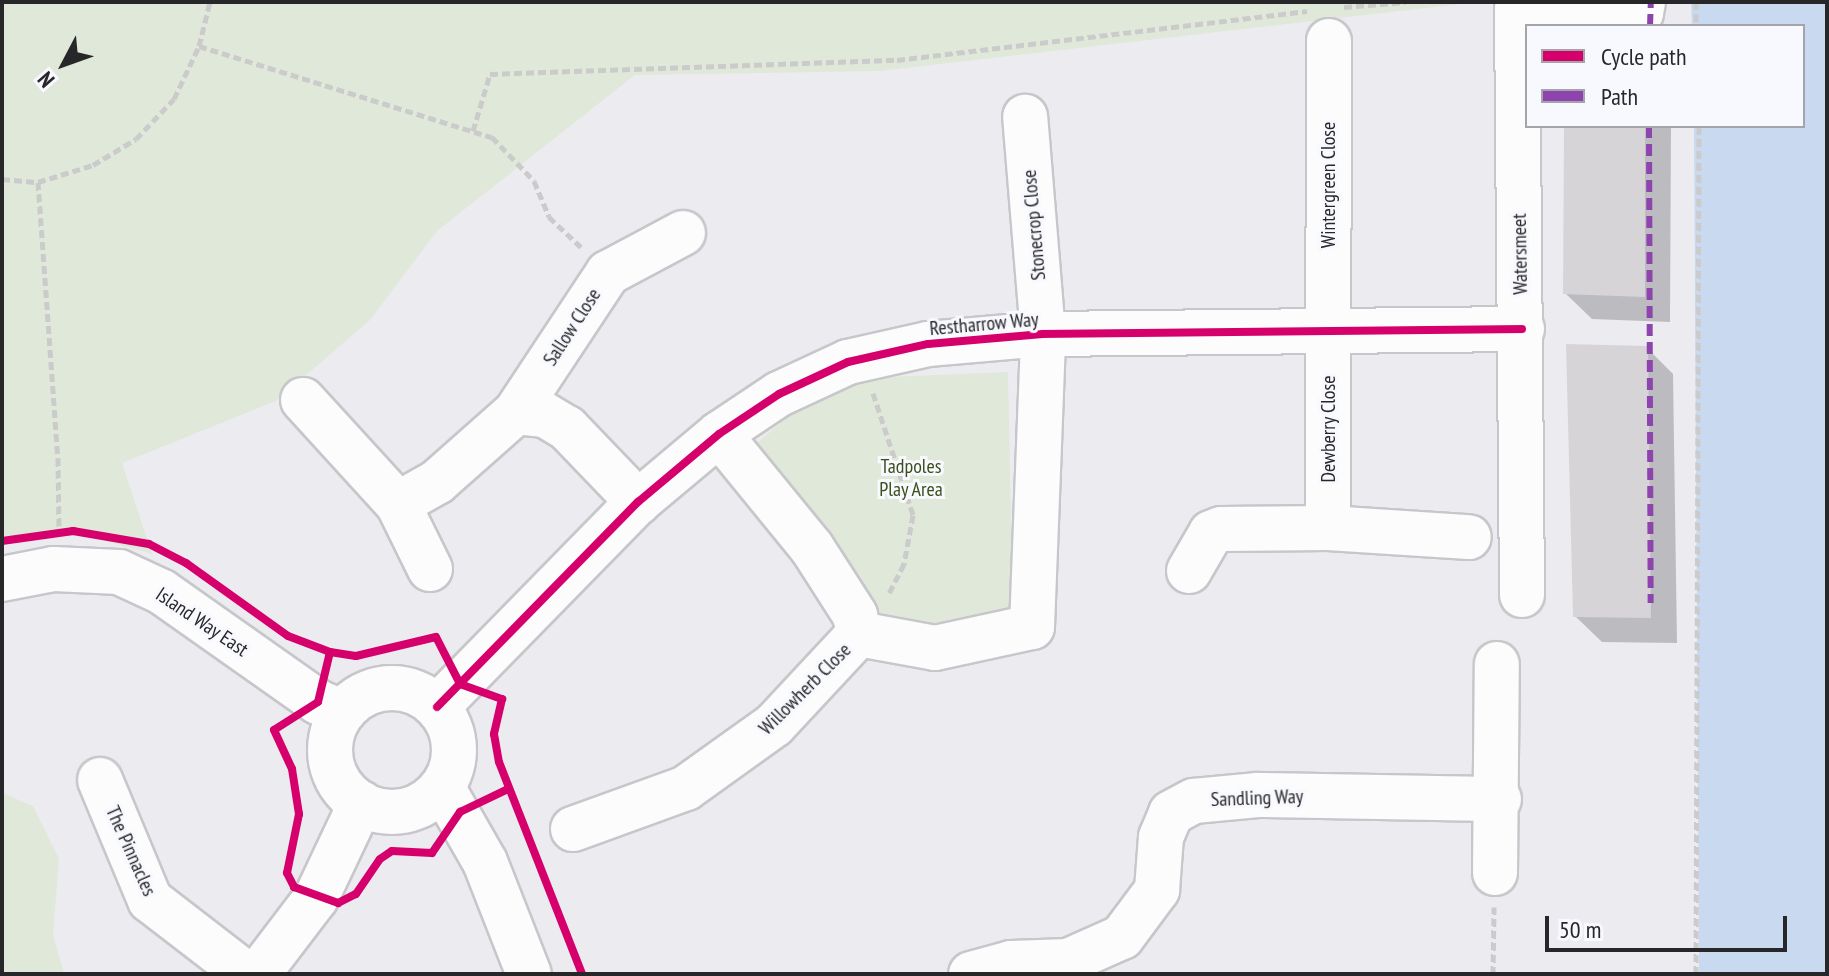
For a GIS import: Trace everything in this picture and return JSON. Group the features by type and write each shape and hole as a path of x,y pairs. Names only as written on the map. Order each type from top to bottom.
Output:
{"street":[{"name":"Watersmeet","path":"1522,595 1517,9 1641,13 1643,2"},
{"name":"Wintergreen Close","path":"1323,20 1328,329"},
{"name":"Stonecrop Close","path":"859,634 935,648 1032,627 1043,334 1025,117"},
{"name":"Sallow Close","path":"398,504 437,482 516,412 608,273 683,233"},
{"name":"Dewberry Close","path":"1328,329 1328,528"},
{"name":"Restharrow Way","path":"437,707 638,502 719,434 779,394 862,358 928,344 1043,334 1522,329"},
{"path":"303,400 398,504 430,569"},
{"path":"516,412 545,415 567,428 638,502"},
{"name":"Willowherb Close","path":"573,829 686,788 774,725 859,634 855,615 812,548 719,434"},
{"path":"1189,571 1211,533 1221,529 1328,528 1469,537"},
{"name":"Island Way East","path":"2,579 58,541 162,592 318,702 342,712"},
{"path":"1495,873 1499,799 1497,664"},
{"path":"398,687 418,693 437,707 449,725 454,754 442,787 426,801 399,811 361,803 348,794 331,763 329,741 342,712 358,697 398,687"},
{"name":"The Pinnacles","path":"100,780 150,900 246,974"},
{"path":"442,787 485,862 529,974"},
{"name":"Sandling Way","path":"971,974 1011,963 1068,961 1122,937 1157,890 1161,837 1171,813 1194,801 1258,795 1499,799"},
{"path":"258,974 316,898 361,803"}],"path":[{"path":"2,179 38,182 93,165 136,139 174,99 199,46 210,2"},
{"path":"473,131 490,74 897,60 1323,20 1406,2"},
{"path":"1696,2 1696,24"},
{"path":"199,46 492,137 534,181 549,217 608,273"},
{"path":"1696,974 1699,128"},
{"path":"38,182 58,458 58,541"},
{"path":"859,634 877,614 914,534 904,476 862,358"},
{"path":"1493,974 1495,873"}],"green space":[{"path":"2,2 1478,2 880,71 635,75 437,231 370,320 276,401 122,463 152,554 88,536 2,536"},
{"name":"Tadpoles Play Area","path":"1008,372 1013,613 936,638 869,611 753,446 795,411 862,378"},
{"path":"2,793 33,806 59,859 53,934 64,974 2,974"}],"water":[{"path":"1691,2 1827,2 1827,974 1699,974 1694,128 1805,128 1805,24 1692,24"}],"building":[{"path":"1564,128 1645,128 1645,297 1563,294"},
{"path":"1566,344 1648,346 1651,618 1573,617"}],"marked path":[{"path":"1650,24 1651,2"},
{"path":"1649,128 1651,603"}],"cycle path":[{"path":"437,707 638,502 719,434 779,394 848,362 928,344 1043,334 1522,329"},
{"path":"2,541 73,531 149,544 186,563 288,636 330,652 356,656 436,637 460,684 502,699 494,734 499,762 582,974"},
{"path":"330,652 318,702 274,730 292,769 299,814 287,873 294,887 338,903 356,894 380,859 392,851 432,853 460,812 508,789"}]}
